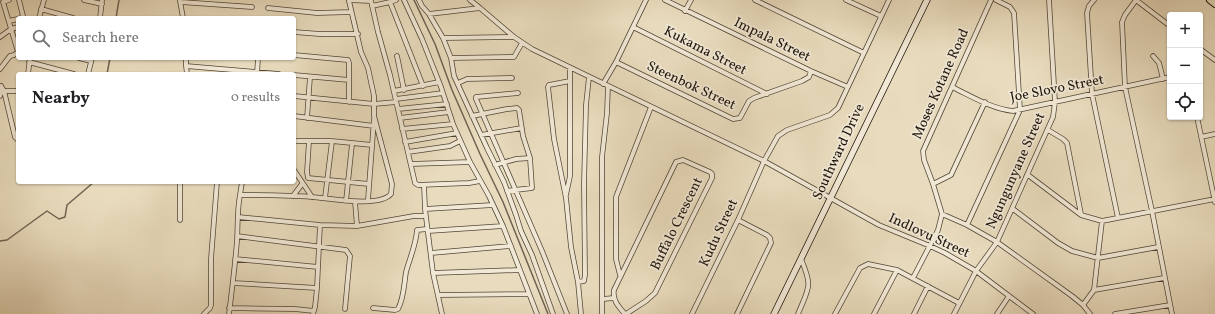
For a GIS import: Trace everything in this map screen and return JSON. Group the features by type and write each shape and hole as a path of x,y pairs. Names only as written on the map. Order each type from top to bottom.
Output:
{"main road":[{"name":"Southward Drive","path":"774,314 927,0"},
{"path":"1210,0 1215,4"}],"street":[{"path":"9,0 1,2 9,21 16,45"},
{"path":"19,0 23,16"},
{"path":"40,16 44,0"},
{"path":"84,0 102,2 100,16"},
{"path":"368,200 374,126 373,93 368,68 361,52 358,34 349,1 390,2 396,0"},
{"path":"404,0 422,38 460,141 503,226 537,314"},
{"path":"419,0 443,38 451,58 454,76 507,191 553,314"},
{"name":"Indlovu Street","path":"470,0 532,50 764,162 880,225 930,246 976,271 1034,314"},
{"path":"603,84 616,62 646,0"},
{"name":"Impala Street","path":"665,0 811,71 848,87"},
{"path":"686,11 691,0"},
{"path":"755,0 864,53"},
{"path":"846,0 881,16"},
{"name":"Kudu Street","path":"692,314 738,220 764,162 780,134 834,112 838,108 889,0"},
{"name":"Moses Kotane Road","path":"942,214 924,160 923,151 991,0"},
{"path":"967,225 1020,110 1014,13 1010,6 996,0"},
{"name":"Ngungunyane Street","path":"954,314 976,271 997,242 1028,176 1054,113 1055,102 1049,0"},
{"path":"1094,0 1089,6 1087,13 1092,94 1118,218"},
{"path":"1167,24 1136,0 1125,15 1122,22 1126,87 1172,314"},
{"path":"184,16 180,1 252,7"},
{"path":"372,2 415,183 418,185 469,183 480,181"},
{"path":"390,2 424,86"},
{"path":"268,8 317,13 352,12"},
{"path":"429,14 480,8"},
{"path":"41,10 65,16"},
{"path":"9,21 16,19"},
{"name":"Kukama Street","path":"633,27 767,94"},
{"path":"0,38 11,29 16,28"},
{"path":"296,32 358,34"},
{"path":"443,38 514,37"},
{"path":"451,58 514,57 522,43"},
{"path":"1203,52 1215,60"},
{"path":"0,69 10,56 16,54"},
{"path":"296,55 348,60 349,102"},
{"path":"397,56 404,90"},
{"path":"1153,56 1159,63 1163,79"},
{"path":"28,72 30,60 68,72"},
{"path":"89,72 92,60"},
{"path":"186,60 186,72"},
{"path":"257,72 258,60"},
{"name":"Steenbok Street","path":"616,62 733,119 740,118 750,101 754,98 802,82 809,77 811,71"},
{"path":"186,66 247,72"},
{"path":"566,198 570,176 570,68"},
{"path":"296,75 349,80"},
{"path":"307,118 310,77"},
{"path":"578,282 584,281 585,276 584,184 586,105 589,77"},
{"path":"458,83 467,79 512,78"},
{"name":"Joe Slovo Street","path":"952,87 1008,111 1020,110 1167,78"},
{"path":"570,81 548,86 556,154 566,198 581,314"},
{"path":"394,91 439,82"},
{"path":"1,85 4,91 16,138"},
{"path":"0,96 2,89 1,85"},
{"path":"602,314 602,157 607,113 608,86"},
{"path":"4,91 16,91"},
{"path":"296,96 374,104 443,93"},
{"path":"518,93 476,97 476,99 542,251 567,314"},
{"path":"933,184 951,175 985,102"},
{"path":"398,110 447,104"},
{"path":"620,275 616,265 616,196 651,107"},
{"path":"472,116 517,108 520,114 524,139 530,158 532,188 507,191"},
{"path":"400,118 449,112"},
{"path":"296,116 374,126"},
{"path":"240,195 312,196 355,202 388,198 393,189 374,116"},
{"path":"1028,176 1081,215 1102,222 1152,211 1215,200 1198,120"},
{"path":"402,129 453,124"},
{"path":"481,135 522,128"},
{"path":"1048,130 1063,138 1067,143 1081,215"},
{"path":"405,142 457,133"},
{"path":"1201,137 1215,134"},
{"path":"297,141 332,141 372,145"},
{"path":"309,141 307,176 310,178 369,184"},
{"path":"325,198 332,141"},
{"path":"408,152 450,146 460,141"},
{"path":"346,201 352,144"},
{"path":"495,165 530,158"},
{"name":"Buffalo Crescent","path":"614,298 614,290 620,275 676,162 683,160 711,173 712,178 655,293 646,301 626,314"},
{"path":"411,164 470,162"},
{"path":"296,174 312,196"},
{"path":"180,184 180,220"},
{"path":"204,314 211,305 211,259 217,184"},
{"path":"229,314 242,184"},
{"path":"293,196 302,184"},
{"path":"424,184 425,209 433,273 442,314"},
{"path":"355,202 357,226"},
{"path":"425,209 493,205"},
{"path":"1013,209 1065,247 1072,251 1098,258 1158,247"},
{"path":"913,278 939,227 942,214 967,225 997,242 1082,305 1090,314"},
{"path":"238,217 320,225 357,226 414,216 426,216"},
{"path":"737,314 771,243 770,238 767,235 738,220"},
{"path":"1082,305 1094,290 1102,222"},
{"path":"229,308 288,309 314,312 317,288 320,225"},
{"path":"373,308 398,309 418,230 503,226"},
{"path":"237,236 344,249 349,253 345,309"},
{"path":"431,253 511,246"},
{"path":"235,259 318,267"},
{"path":"798,314 809,288 807,274 801,259"},
{"path":"835,314 863,265 871,264 897,270 959,303"},
{"path":"433,273 520,270"},
{"path":"874,314 897,270"},
{"path":"1094,290 1164,278"},
{"path":"232,283 317,288"},
{"path":"914,314 928,286"},
{"path":"438,295 529,294"},
{"path":"997,314 1009,296"},
{"path":"603,299 614,298 626,314"},
{"path":"1115,314 1170,305"}],"waterway":[{"path":"116,16 119,0"},
{"path":"414,0 435,44 452,90 480,154 503,202 548,314"},
{"path":"107,72 110,60"},
{"path":"0,241 7,240 47,211 59,219 65,217 67,205 92,184"}]}
